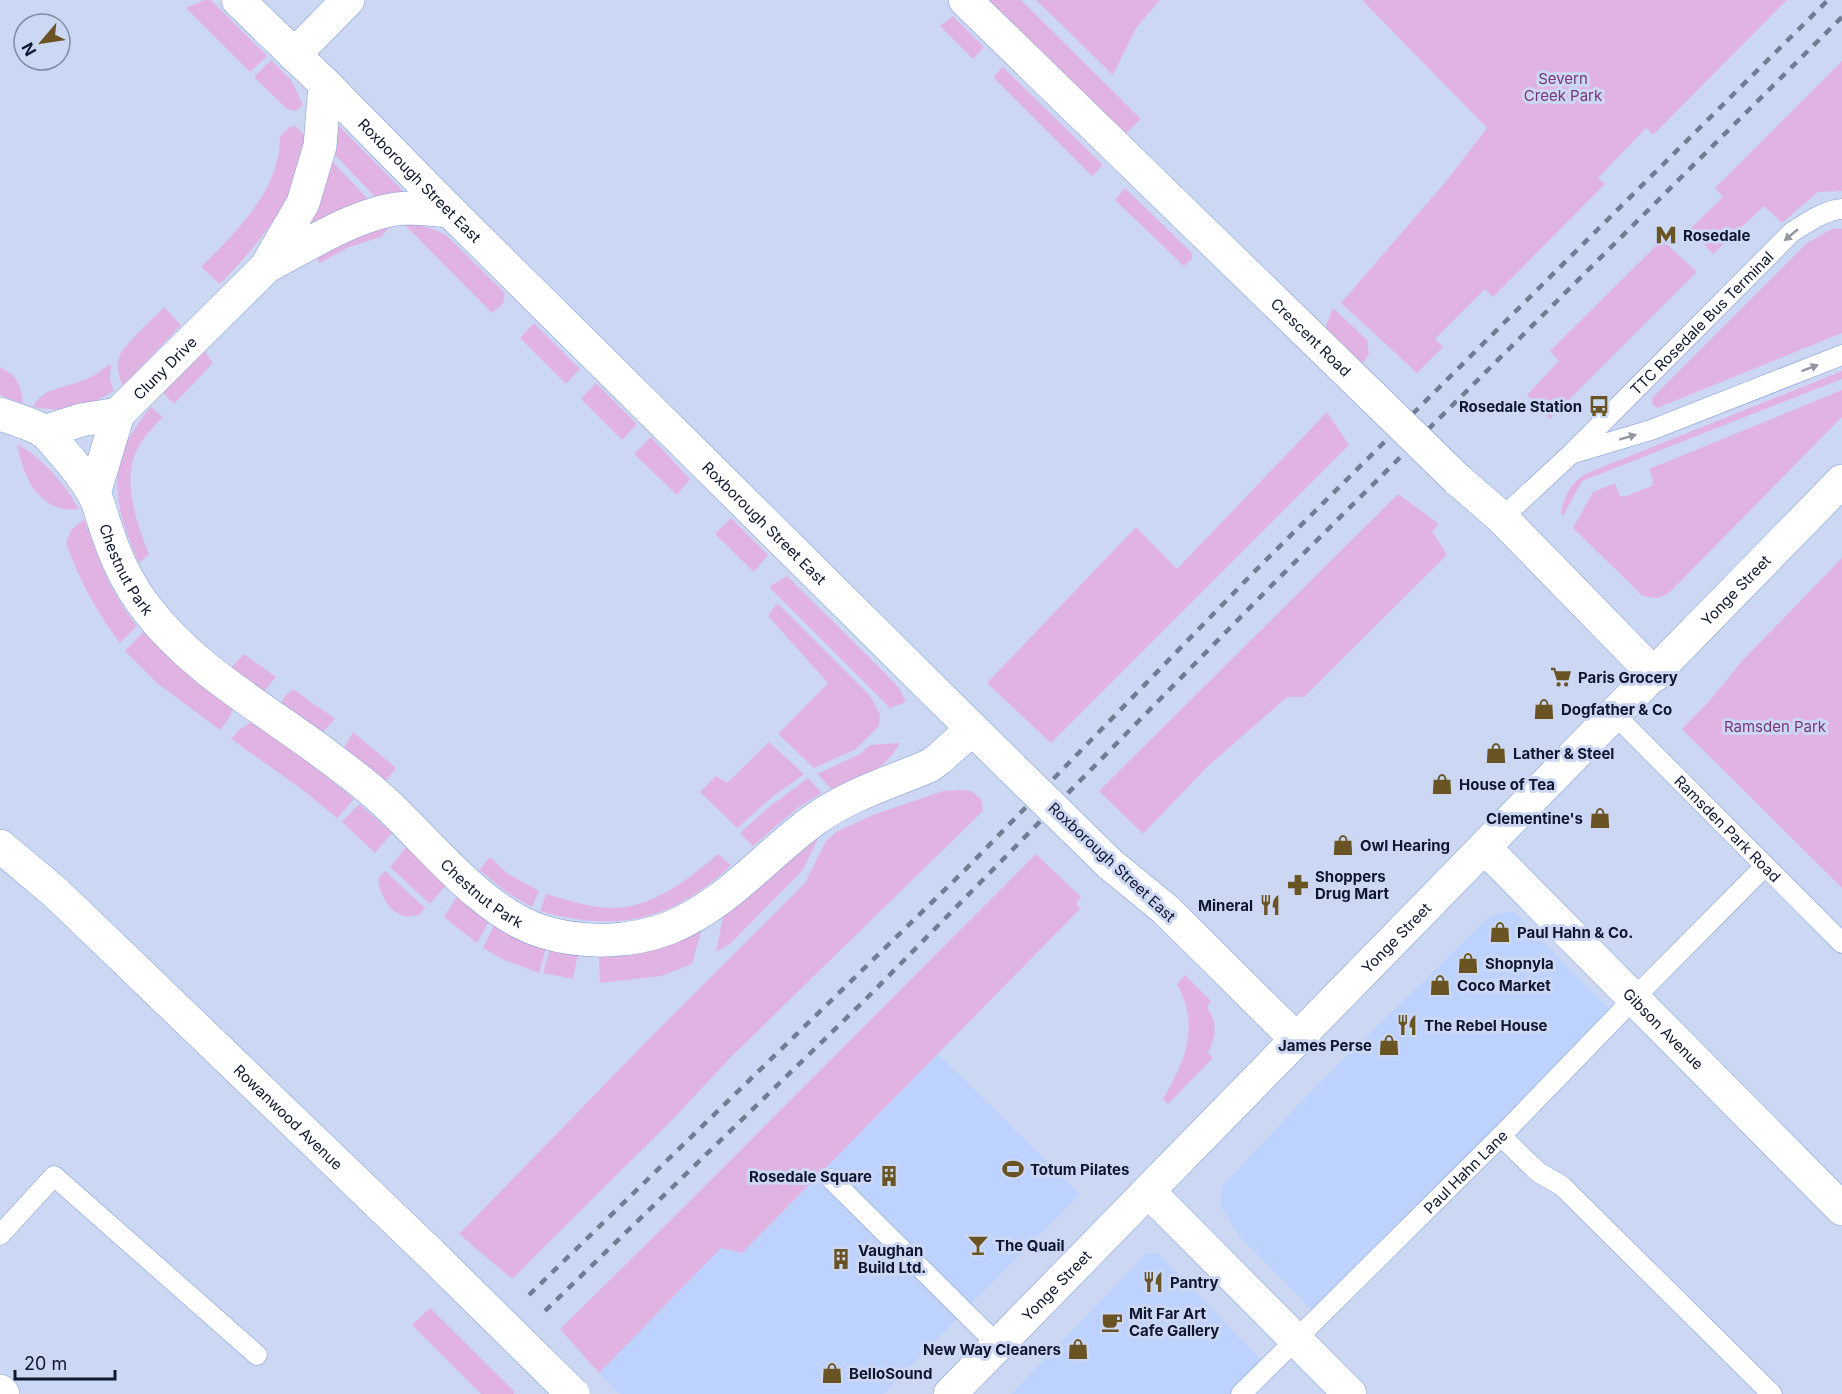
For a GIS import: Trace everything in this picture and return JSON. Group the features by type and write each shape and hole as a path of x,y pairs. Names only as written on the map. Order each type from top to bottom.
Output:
{"street":[{"name":"Roxborough Street East","path":"238,0 972,729 1110,864 1165,909 1297,1040"},
{"path":"294,55 348,0"},
{"name":"Crescent Road","path":"965,0 1457,479 1502,518 1654,675"},
{"name":"Cluny Drive","path":"118,414 266,267 303,203 320,146 325,84"},
{"name":"Cluny Drive","path":"266,267 335,230 376,214 407,208 450,211"},
{"name":"Chestnut Park","path":"0,414 44,432 69,459 94,494 117,559 129,584 171,637 203,666 334,760 379,798 442,860 494,906 518,921 543,932 578,939 615,940 647,935 671,927 700,912 740,883 777,849 817,818 838,805 929,766 972,729"},
{"path":"44,432 81,420 118,414 94,494"},
{"name":"Yonge Street","path":"950,1394 1842,481"},
{"name":"Rowanwood Avenue","path":"0,846 65,901 573,1394"},
{"name":"Gibson Avenue","path":"1485,848 1842,1209"},
{"path":"1149,1192 1350,1394"},
{"path":"0,1391 3,1394"}],"lane":[{"name":"TTC Rosedale Bus Terminal","path":"1502,518 1572,453 1792,232 1812,219 1835,209 1842,209"},
{"name":"TTC Rosedale Bus Terminal","path":"1572,453 1652,430 1842,355"},
{"name":"Ramsden Park Road","path":"1615,715 1842,943"},
{"name":"Paul Hahn Lane","path":"1241,1394 1501,1136 1764,867"},
{"path":"1501,1136 1538,1172 1562,1186 1772,1394"},
{"path":"0,1235 54,1176 257,1355"},
{"path":"831,1179 998,1346"}],"shaded area":[{"path":"1504,912 1514,912 1624,1024 1326,1324 1240,1237 1220,1205 1223,1185 1315,1087 1489,917"},
{"path":"938,1054 1080,1194 883,1394 620,1394 599,1373 721,1248 742,1253"},
{"path":"1147,1253 1158,1253 1272,1371 1250,1394 1011,1394"}],"green space":[{"path":"204,0 211,0 267,56 250,72 186,8"},
{"path":"988,0 1021,0 1141,119 1124,135"},
{"path":"1036,0 1160,0 1136,28 1113,75"},
{"name":"Severn Creek Park","path":"1362,0 1787,0 1653,135 1646,128 1598,178 1605,184 1493,297 1485,289 1435,339 1443,347 1417,373 1341,303 1447,180 1487,128"},
{"path":"953,16 984,47 973,59 940,26"},
{"path":"271,60 291,80 303,105 296,111 287,109 254,77"},
{"path":"1842,61 1842,191 1818,192 1782,223 1764,206 1713,254 1690,229 1723,197 1715,188"},
{"path":"1003,67 1103,165 1092,176 993,77"},
{"path":"338,125 404,192 402,196 379,201 332,152"},
{"path":"295,126 305,135 296,178 287,198 250,252 220,284 201,267 242,224 265,192 273,174 280,136 290,127"},
{"path":"331,160 371,202 305,232"},
{"path":"1125,188 1192,253 1192,259 1184,266 1115,200"},
{"path":"392,224 381,237 349,247 320,263 315,256 362,232"},
{"path":"404,224 426,227 446,235 505,293 503,304 492,313"},
{"path":"1832,229 1842,229 1842,333 1657,408 1652,404 1652,398 1807,243"},
{"path":"1662,240 1697,272 1550,419 1527,395 1559,361 1550,351"},
{"path":"164,307 181,325 123,386 118,370 121,353"},
{"path":"1333,308 1367,340 1369,354 1363,363 1352,358 1324,331"},
{"path":"534,323 580,369 566,384 520,338"},
{"path":"203,349 213,363 174,404 163,393"},
{"path":"111,363 110,380 114,391 95,401 75,407 43,409 33,407 37,400 49,391 87,379"},
{"path":"0,367 17,381 23,404 0,395"},
{"path":"1842,371 1842,379 1582,481 1563,516 1561,513 1569,490 1585,474"},
{"path":"596,383 637,424 622,440 581,399"},
{"path":"1842,390 1842,417 1664,596 1654,598 1642,595 1573,528 1593,492 1615,483 1619,495 1624,497 1652,486 1653,480 1649,469"},
{"path":"151,407 163,417 139,445 131,475 136,516 149,554 139,563 123,520 117,482 119,464 125,446"},
{"path":"1327,412 1349,445 1051,743 987,683 1136,527 1177,569"},
{"path":"651,437 690,479 677,495 634,454"},
{"path":"17,444 52,472 79,509 53,506 35,491 24,469"},
{"path":"1398,494 1439,524 1432,531 1447,555 1304,697 1287,697 1207,767 1143,834 1099,791"},
{"path":"731,518 768,555 754,572 715,534"},
{"path":"84,519 112,588 137,626 120,643 89,595 66,542 72,529"},
{"name":"Ramsden Park","path":"1842,558 1842,888 1682,729 1712,698 1741,662"},
{"path":"787,576 886,674 900,689 906,702 890,708 769,587"},
{"path":"777,603 871,697 880,715 879,726 856,749 814,768 778,734 828,683 768,616"},
{"path":"143,632 186,672 233,709 220,730 157,683 125,651"},
{"path":"244,654 276,677 264,691 231,668"},
{"path":"293,689 335,719 323,732 281,703"},
{"path":"251,722 289,747 354,799 337,818 303,790 231,739"},
{"path":"353,732 396,768 385,782 344,748"},
{"path":"769,742 804,774 771,798 737,828 700,792 716,776 727,783"},
{"path":"900,743 885,763 877,769 832,789 817,774 860,754 870,745"},
{"path":"808,778 822,793 800,806 753,846 740,833 769,807"},
{"path":"943,791 971,791 981,799 983,811 731,1057 673,1119 512,1279 459,1234 805,883 826,841 836,832 873,815"},
{"path":"359,804 392,833 375,853 342,822"},
{"path":"819,837 802,871 730,944 716,952 723,917"},
{"path":"406,847 447,884 430,904 390,867"},
{"path":"718,854 731,865 688,899 665,910 619,921 568,918 540,911 546,894 605,908 643,903 683,882"},
{"path":"1036,854 1081,897 1076,904 1080,909 742,1253 721,1248 599,1373 560,1329"},
{"path":"490,857 508,874 539,891 532,907 508,893 479,870"},
{"path":"385,871 425,908 419,915 404,916 389,906 380,890 378,878"},
{"path":"458,895 489,921 477,943 444,917"},
{"path":"494,925 546,948 539,973 502,959 483,948"},
{"path":"702,929 692,964 661,976 600,983 599,957 626,956 652,950"},
{"path":"550,949 578,953 573,979 543,973"},
{"path":"1185,975 1211,1001 1207,1007 1211,1013 1215,1030 1208,1053 1213,1058 1168,1104 1163,1099 1184,1057 1189,1029 1184,999 1177,984"},
{"path":"430,1308 515,1392 513,1394 481,1394 412,1325"}],"railway":[{"path":"529,1295 964,871 1256,570 1828,0"},
{"path":"545,1311 866,999 1272,585 1842,17"}],"place":[{"name":"Rosedale","path":"1666,235"},
{"name":"Rosedale Station","path":"1599,406"},
{"name":"Paris Grocery","path":"1561,677"},
{"name":"Dogfather & Co","path":"1544,709"},
{"name":"Lather & Steel","path":"1496,753"},
{"name":"House of Tea","path":"1442,784"},
{"name":"Clementine's","path":"1600,818"},
{"name":"Owl Hearing","path":"1343,845"},
{"name":"Shoppers Drug Mart","path":"1298,885"},
{"name":"Mineral","path":"1270,905"},
{"name":"Paul Hahn & Co.","path":"1500,932"},
{"name":"Shopnyla","path":"1468,963"},
{"name":"Coco Market","path":"1440,985"},
{"name":"The Rebel House","path":"1407,1025"},
{"name":"James Perse","path":"1389,1045"},
{"name":"Totum Pilates","path":"1013,1169"},
{"name":"Rosedale Square","path":"889,1176"},
{"name":"The Quail","path":"978,1245"},
{"name":"Vaughan Build Ltd.","path":"841,1259"},
{"name":"Pantry","path":"1153,1282"},
{"name":"Mit Far Art Cafe Gallery","path":"1112,1322"},
{"name":"New Way Cleaners","path":"1078,1349"},
{"name":"BelloSound","path":"832,1373"}]}
